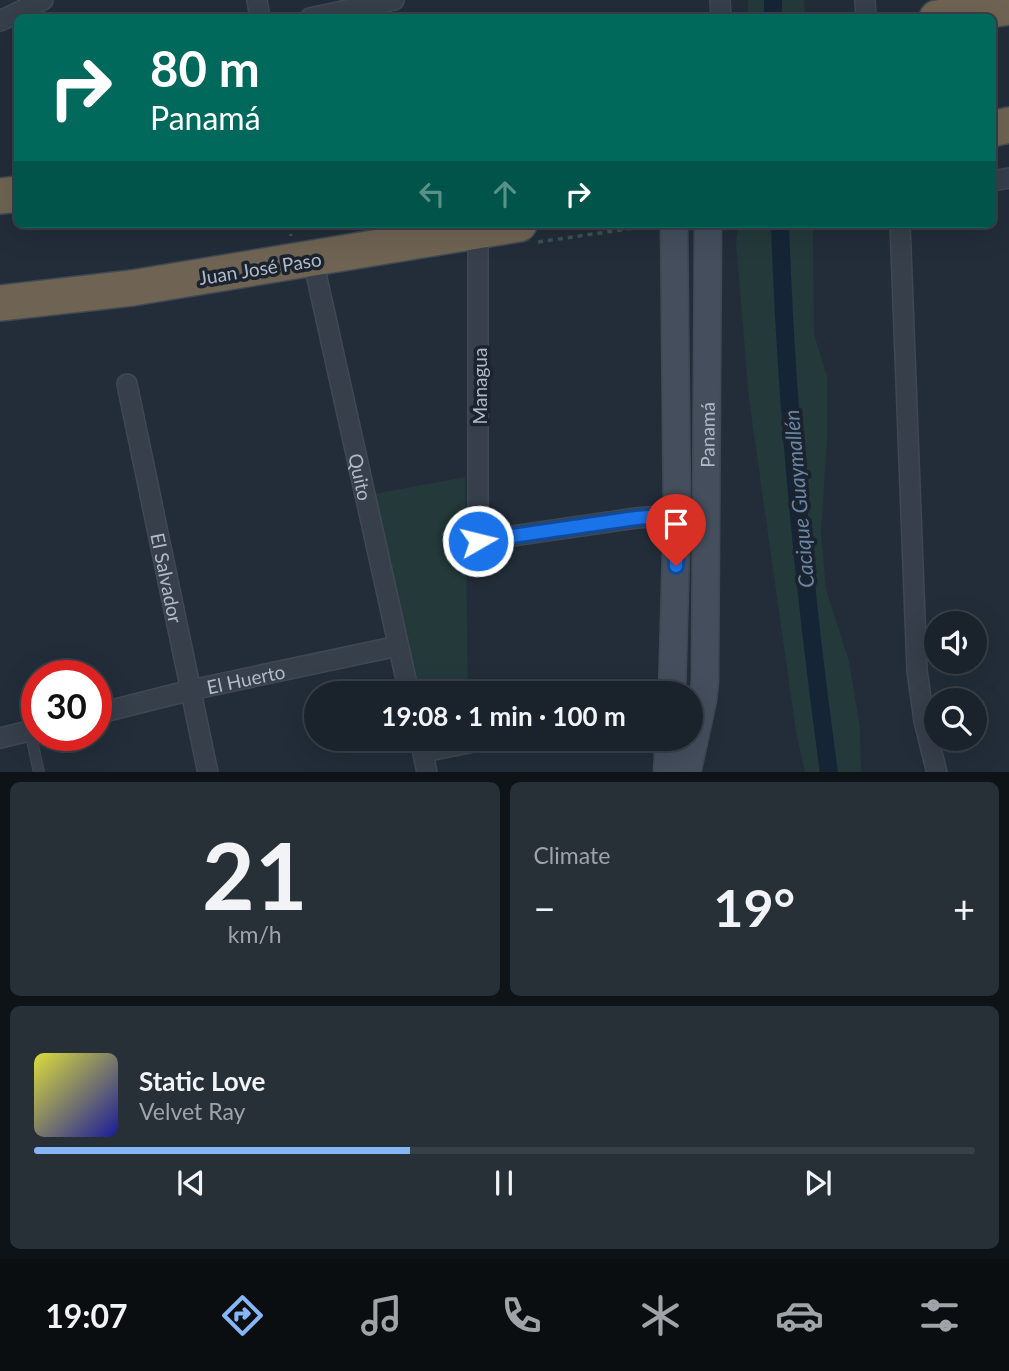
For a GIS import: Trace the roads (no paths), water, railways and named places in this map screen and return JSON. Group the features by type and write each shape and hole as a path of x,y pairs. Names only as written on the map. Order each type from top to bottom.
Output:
{"highway":[{"path":"963,14 1009,7"},
{"name":"Juan José Paso","path":"0,303 101,293 496,228"}],"street":[{"path":"14,14 43,0"},
{"path":"329,14 394,0"},
{"name":"Panamá","path":"672,681 677,515 674,228"},
{"name":"Panamá","path":"687,772 705,681 708,228"},
{"path":"900,228 917,670 924,721 937,772"},
{"name":"Managua","path":"478,231 478,541 636,518 677,515"},
{"name":"Quito","path":"313,260 406,681"},
{"name":"El Salvador","path":"127,384 208,772"},
{"name":"El Huerto","path":"112,710 191,690 398,646"},
{"path":"0,738 21,733"},
{"path":"423,751 427,772"},
{"path":"667,772 668,751"}],"lane":[{"path":"36,751 38,772"}],"waterway":[{"name":"Cacique Guaymallén","path":"773,0 773,14"},
{"name":"Cacique Guaymallén","path":"780,228 797,499 829,772"}]}
